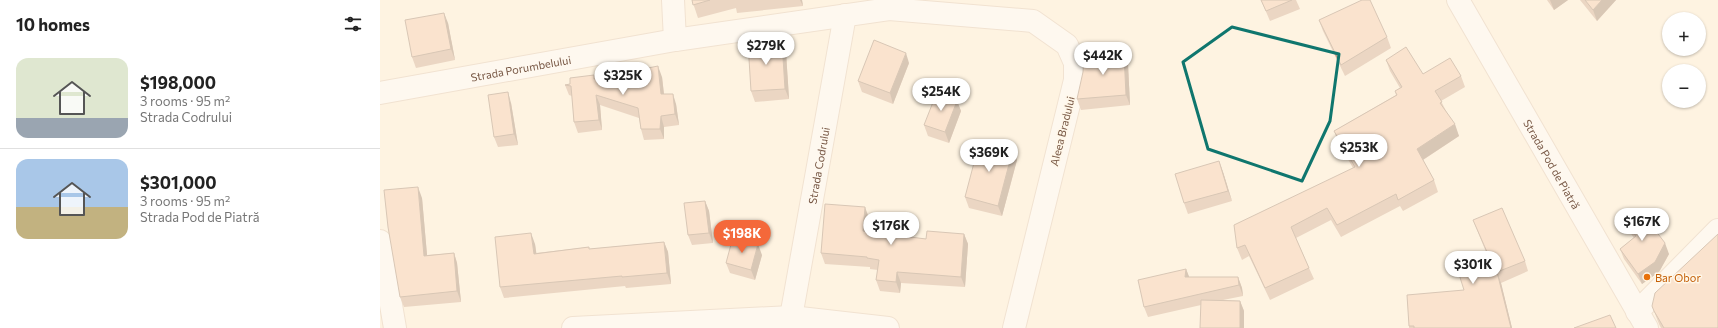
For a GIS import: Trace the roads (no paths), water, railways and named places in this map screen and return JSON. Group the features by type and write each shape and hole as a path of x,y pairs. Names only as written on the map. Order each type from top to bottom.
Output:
{"street":[{"path":"673,0 674,40"},
{"name":"Strada Pod de Piatră","path":"1466,3 1642,320"},
{"name":"Strada Porumbelului","path":"380,93 674,40 845,15 890,5"},
{"name":"Aleea Bradului","path":"890,5 1033,22 1067,45 1075,63 1075,80 1014,328"},
{"name":"Strada Codrului","path":"792,317 845,15"},
{"path":"1642,320 1718,230"},
{"path":"380,241 395,328"},
{"path":"573,328 792,317 888,328"}],"place":[{"name":"Bar Obor","path":"1647,277"}]}
